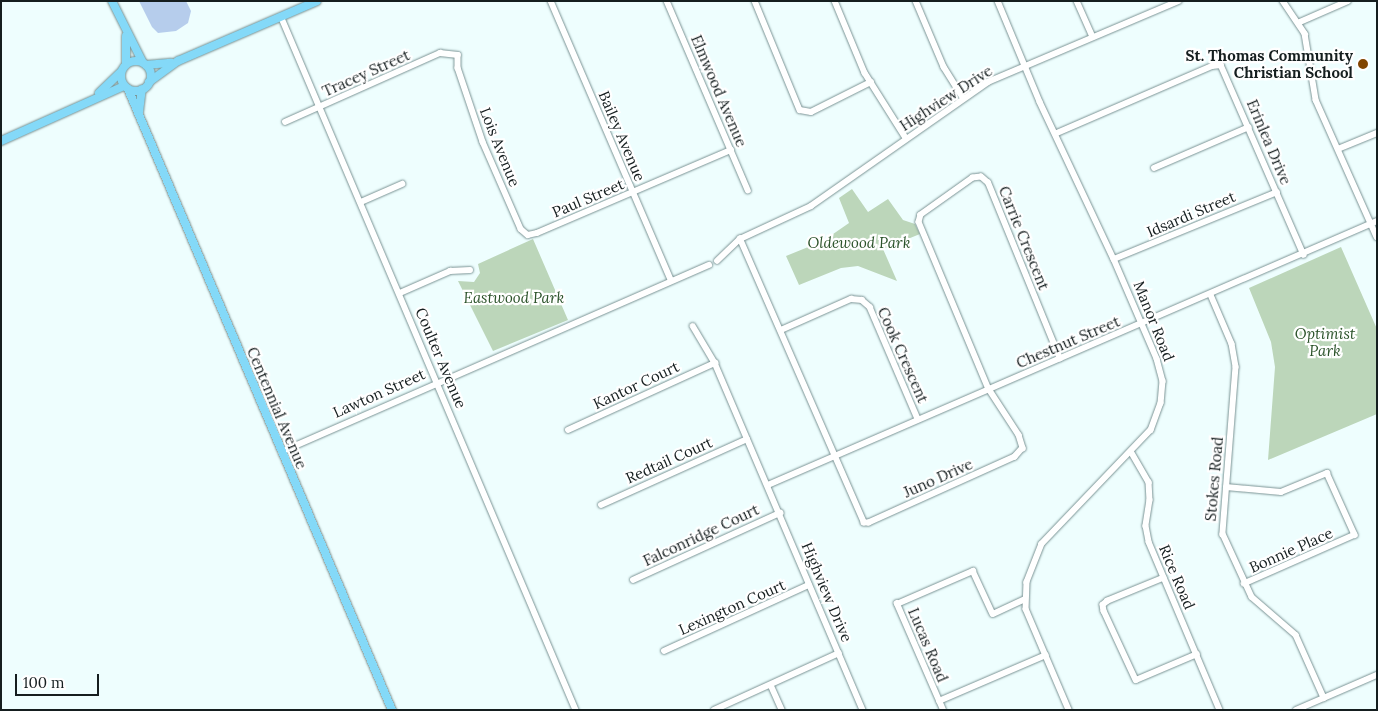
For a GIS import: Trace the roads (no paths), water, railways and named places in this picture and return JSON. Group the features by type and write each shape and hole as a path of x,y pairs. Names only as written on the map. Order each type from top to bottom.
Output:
{"main road":[{"path":"112,1 125,31 150,72 149,82"},
{"path":"140,116 142,89 178,61 317,1"},
{"path":"74,109 101,92 121,72 126,64 125,31"},
{"path":"126,64 135,61 145,64 178,61"},
{"path":"121,72 126,87"},
{"path":"1,141 126,87 142,89"},
{"name":"Centennial Avenue","path":"126,87 392,710"}],"street":[{"name":"Bailey Avenue","path":"551,1 671,280"},
{"name":"Elmwood Avenue","path":"667,1 748,190"},
{"path":"755,1 800,110 811,112 870,82"},
{"path":"835,1 870,82 906,138"},
{"path":"916,1 944,67 963,98"},
{"name":"Manor Road","path":"998,1 1025,66 1114,259 1159,364 1162,392 1151,430 1132,453 1042,544 1030,574 1025,599"},
{"path":"1078,1 1093,38"},
{"name":"Highview Drive","path":"717,260 740,239 811,206 988,82 1179,1"},
{"path":"1283,1 1300,22 1308,46 1315,95 1338,150 1374,223 1377,237"},
{"path":"1300,22 1348,1"},
{"name":"Coulter Avenue","path":"281,16 576,710"},
{"name":"Tracey Street","path":"285,122 440,54 458,55"},
{"name":"Lois Avenue","path":"458,55 458,68 483,142 521,229 528,235 537,233"},
{"name":"Erinlea Drive","path":"1057,133 1216,65 1226,72 1304,255"},
{"path":"1154,168 1249,127"},
{"path":"1338,150 1377,133"},
{"name":"Paul Street","path":"537,233 731,150"},
{"name":"Carrie Crescent","path":"989,389 920,222 921,215 973,178 982,177 988,183 1060,358"},
{"path":"361,202 402,184"},
{"name":"Idsardi Street","path":"1114,259 1277,192"},
{"name":"Chestnut Street","path":"768,485 1060,358 1304,255 1374,223"},
{"path":"740,239 834,456"},
{"name":"Lawton Street","path":"281,452 437,381 709,265"},
{"path":"400,293 450,271 470,270"},
{"name":"Stokes Road","path":"1211,295 1232,344 1236,367 1223,534 1244,584 1252,597 1296,636 1324,698"},
{"name":"Cook Crescent","path":"781,330 852,299 862,300 870,307 918,419"},
{"path":"692,326 715,363 768,485"},
{"name":"Kantor Court","path":"568,430 715,363"},
{"name":"Juno Drive","path":"834,456 861,520 870,523 1020,454 1022,441 989,389"},
{"name":"Redtail Court","path":"601,505 747,438"},
{"name":"Rice Road","path":"1132,453 1149,482 1146,535 1220,710"},
{"name":"Bonnie Place","path":"1226,487 1281,492 1327,473 1355,535 1244,584"},
{"name":"Highview Drive","path":"768,485 863,710"},
{"name":"Falconridge Court","path":"633,580 780,512"},
{"name":"Lucas Road","path":"943,710 897,604 973,571 993,614 1025,599"},
{"path":"1164,578 1108,602 1103,605 1104,611 1136,680 1197,654"},
{"name":"Lexington Court","path":"664,651 809,585"},
{"path":"1025,599 1046,655 1070,710"},
{"path":"714,710 839,653"},
{"path":"939,702 1046,655"},
{"path":"1296,710 1377,675"},
{"path":"771,685 782,710"}],"water":[{"path":"139,1 186,1 191,11 188,23 176,31 158,33 152,27"}],"place":[{"name":"St. Thomas Community Christian School","path":"1363,64"}],"park label":[{"name":"Oldewood Park","path":"859,243"},
{"name":"Eastwood Park","path":"514,298"},
{"name":"Optimist Park","path":"1325,342"}]}
